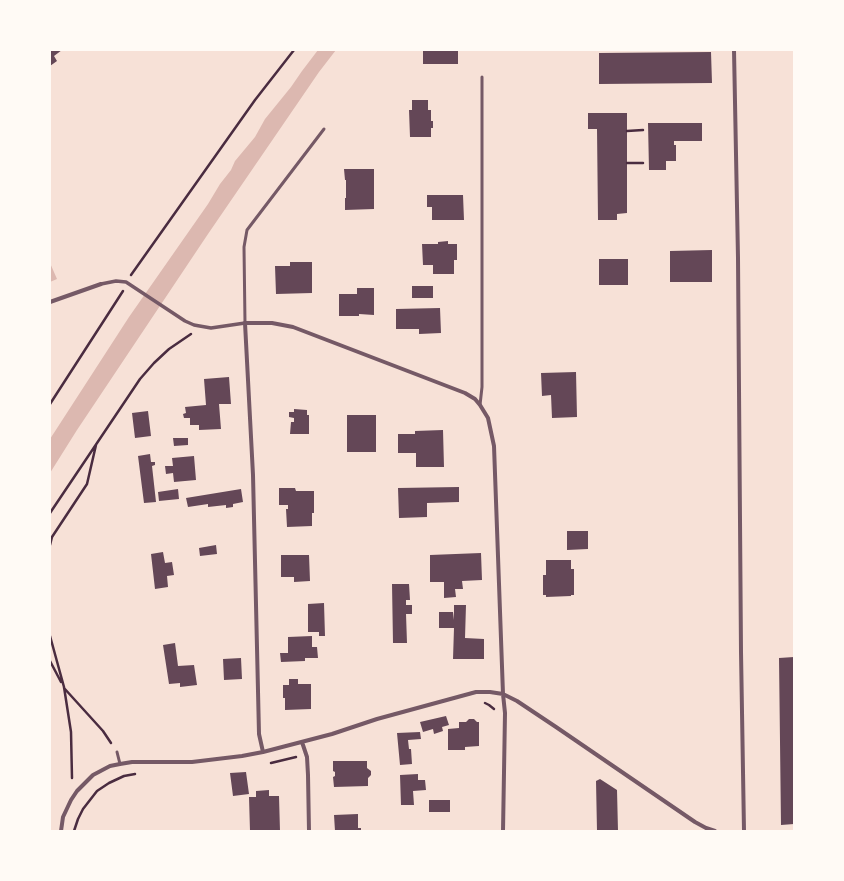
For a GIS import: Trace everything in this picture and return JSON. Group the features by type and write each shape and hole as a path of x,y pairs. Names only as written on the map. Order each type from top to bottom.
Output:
{"street":[{"path":"734,50 744,831"},
{"path":"50,302 101,284 116,281 126,282 185,321 194,325 211,328 245,323 272,323 293,327 465,393 475,399 488,418 494,446 503,694 505,713 504,831"},
{"path":"245,323 253,475 259,734 263,752"},
{"path":"61,831 63,817 77,791 93,775 110,766 144,762 192,762 263,752 302,742 378,718 476,692 490,692 503,694 517,701 695,822 715,831"},
{"path":"302,742 306,754 308,775 309,831"}],"lane":[{"path":"480,405 482,387 482,77"},
{"path":"245,323 244,247 247,230 324,128"},
{"path":"117,752 120,764"}],"path":[{"path":"50,404 123,291 126,282 255,100 294,50"},
{"path":"627,131 643,130"},
{"path":"627,163 643,162"},
{"path":"50,513 140,379 154,362 169,349 202,326"},
{"path":"50,545 52,537 87,484 97,442"},
{"path":"50,636 64,687 71,732 72,778"},
{"path":"50,661 64,687 104,731 117,752"},
{"path":"480,703 486,703 492,709 505,713"},
{"path":"266,764 306,754"},
{"path":"74,831 83,809 97,791 124,776 139,774"}],"shaded area":[{"path":"318,50 336,50 319,72 208,234 50,473 50,439 129,317 208,204 220,184 231,170 235,161 255,137 265,119"},
{"path":"50,263 57,279 50,282"}],"building":[{"path":"50,50 62,50 54,56 57,61 50,66"},
{"path":"423,50 458,50 458,64 423,64"},
{"path":"711,52 712,83 599,84 599,53"},
{"path":"412,100 428,100 428,110 431,110 431,121 433,121 431,137 410,137 409,110 412,110"},
{"path":"588,113 627,113 627,213 617,214 617,220 598,220 597,129 588,129"},
{"path":"648,123 702,123 702,141 674,141 674,145 676,145 676,161 666,161 666,170 649,170"},
{"path":"344,169 374,169 374,209 345,210 346,180"},
{"path":"427,195 463,195 464,220 432,220 432,207 427,207"},
{"path":"448,241 448,244 457,244 457,260 454,260 454,274 433,274 433,265 423,265 422,244 438,244 438,242"},
{"path":"712,250 712,282 670,282 670,251"},
{"path":"599,259 628,259 628,285 599,285"},
{"path":"290,262 312,262 312,293 276,294 275,266 290,266"},
{"path":"412,286 433,286 433,298 412,298"},
{"path":"357,288 374,288 374,315 359,314 359,316 339,316 339,294 357,294"},
{"path":"440,308 441,333 419,334 419,329 396,329 396,309"},
{"path":"576,372 577,417 552,418 551,395 542,396 541,373"},
{"path":"229,377 231,404 219,404 221,429 199,430 199,425 190,425 190,418 184,418 183,414 186,413 185,407 206,405 204,379"},
{"path":"294,409 307,410 307,415 309,415 309,434 290,434 291,422 294,422 294,418 289,417 289,412 294,412"},
{"path":"148,411 151,436 135,438 132,413"},
{"path":"347,415 376,415 376,452 347,452"},
{"path":"443,430 444,467 416,467 416,453 398,453 398,434 415,434 415,431"},
{"path":"173,438 188,438 188,445 174,446"},
{"path":"150,454 151,462 155,462 155,465 152,466 156,502 144,503 138,456"},
{"path":"194,456 196,480 174,482 173,473 166,474 165,466 173,466 172,458"},
{"path":"459,487 459,502 427,503 427,517 399,518 398,488"},
{"path":"279,488 295,488 296,491 314,491 314,513 312,513 312,526 287,527 286,509 288,509 288,505 279,505"},
{"path":"178,489 179,499 159,501 158,492"},
{"path":"241,489 243,502 233,504 233,507 226,508 226,505 208,507 208,504 188,507 186,498"},
{"path":"567,531 588,531 588,549 567,550"},
{"path":"216,545 217,554 200,556 199,548"},
{"path":"163,552 165,563 172,562 174,575 167,576 168,587 155,589 151,554"},
{"path":"481,553 482,580 462,581 463,589 455,589 456,597 444,598 444,582 430,582 430,555"},
{"path":"281,555 309,555 310,581 294,582 294,577 281,577"},
{"path":"546,560 571,560 571,569 574,569 574,595 546,597 546,595 543,595 543,575 546,575"},
{"path":"392,584 409,584 410,600 406,600 406,605 412,605 412,614 406,614 407,643 393,643"},
{"path":"324,603 325,636 319,636 319,632 308,632 308,604"},
{"path":"454,605 466,605 465,638 484,639 484,659 453,659 454,628 439,628 439,612 453,612 454,620"},
{"path":"312,636 312,647 317,647 318,658 305,658 305,661 281,662 280,653 288,653 288,637"},
{"path":"175,643 178,666 194,665 197,685 180,687 180,683 169,684 163,645"},
{"path":"794,657 794,824 781,825 779,658"},
{"path":"241,658 242,679 224,680 223,659"},
{"path":"289,679 298,679 298,684 311,684 311,709 285,710 283,685 289,685"},
{"path":"446,716 449,725 442,727 443,731 434,734 433,729 423,732 420,722"},
{"path":"469,719 474,719 479,722 479,746 465,747 465,750 448,750 448,729 459,728 459,722 466,722"},
{"path":"420,732 421,739 408,740 409,749 411,749 412,764 400,765 397,733"},
{"path":"333,761 367,761 367,768 371,771 371,775 368,778 368,786 334,787 333,777 335,776 335,772 333,771"},
{"path":"246,772 249,794 233,796 230,773"},
{"path":"418,774 418,780 425,780 426,790 413,791 414,805 401,805 400,775"},
{"path":"600,779 617,790 618,831 597,831 596,781"},
{"path":"269,790 269,796 279,796 280,831 250,831 249,797 256,797 256,791"},
{"path":"429,800 450,800 450,812 429,812"},
{"path":"358,814 358,828 361,828 361,831 335,831 334,815"}]}
